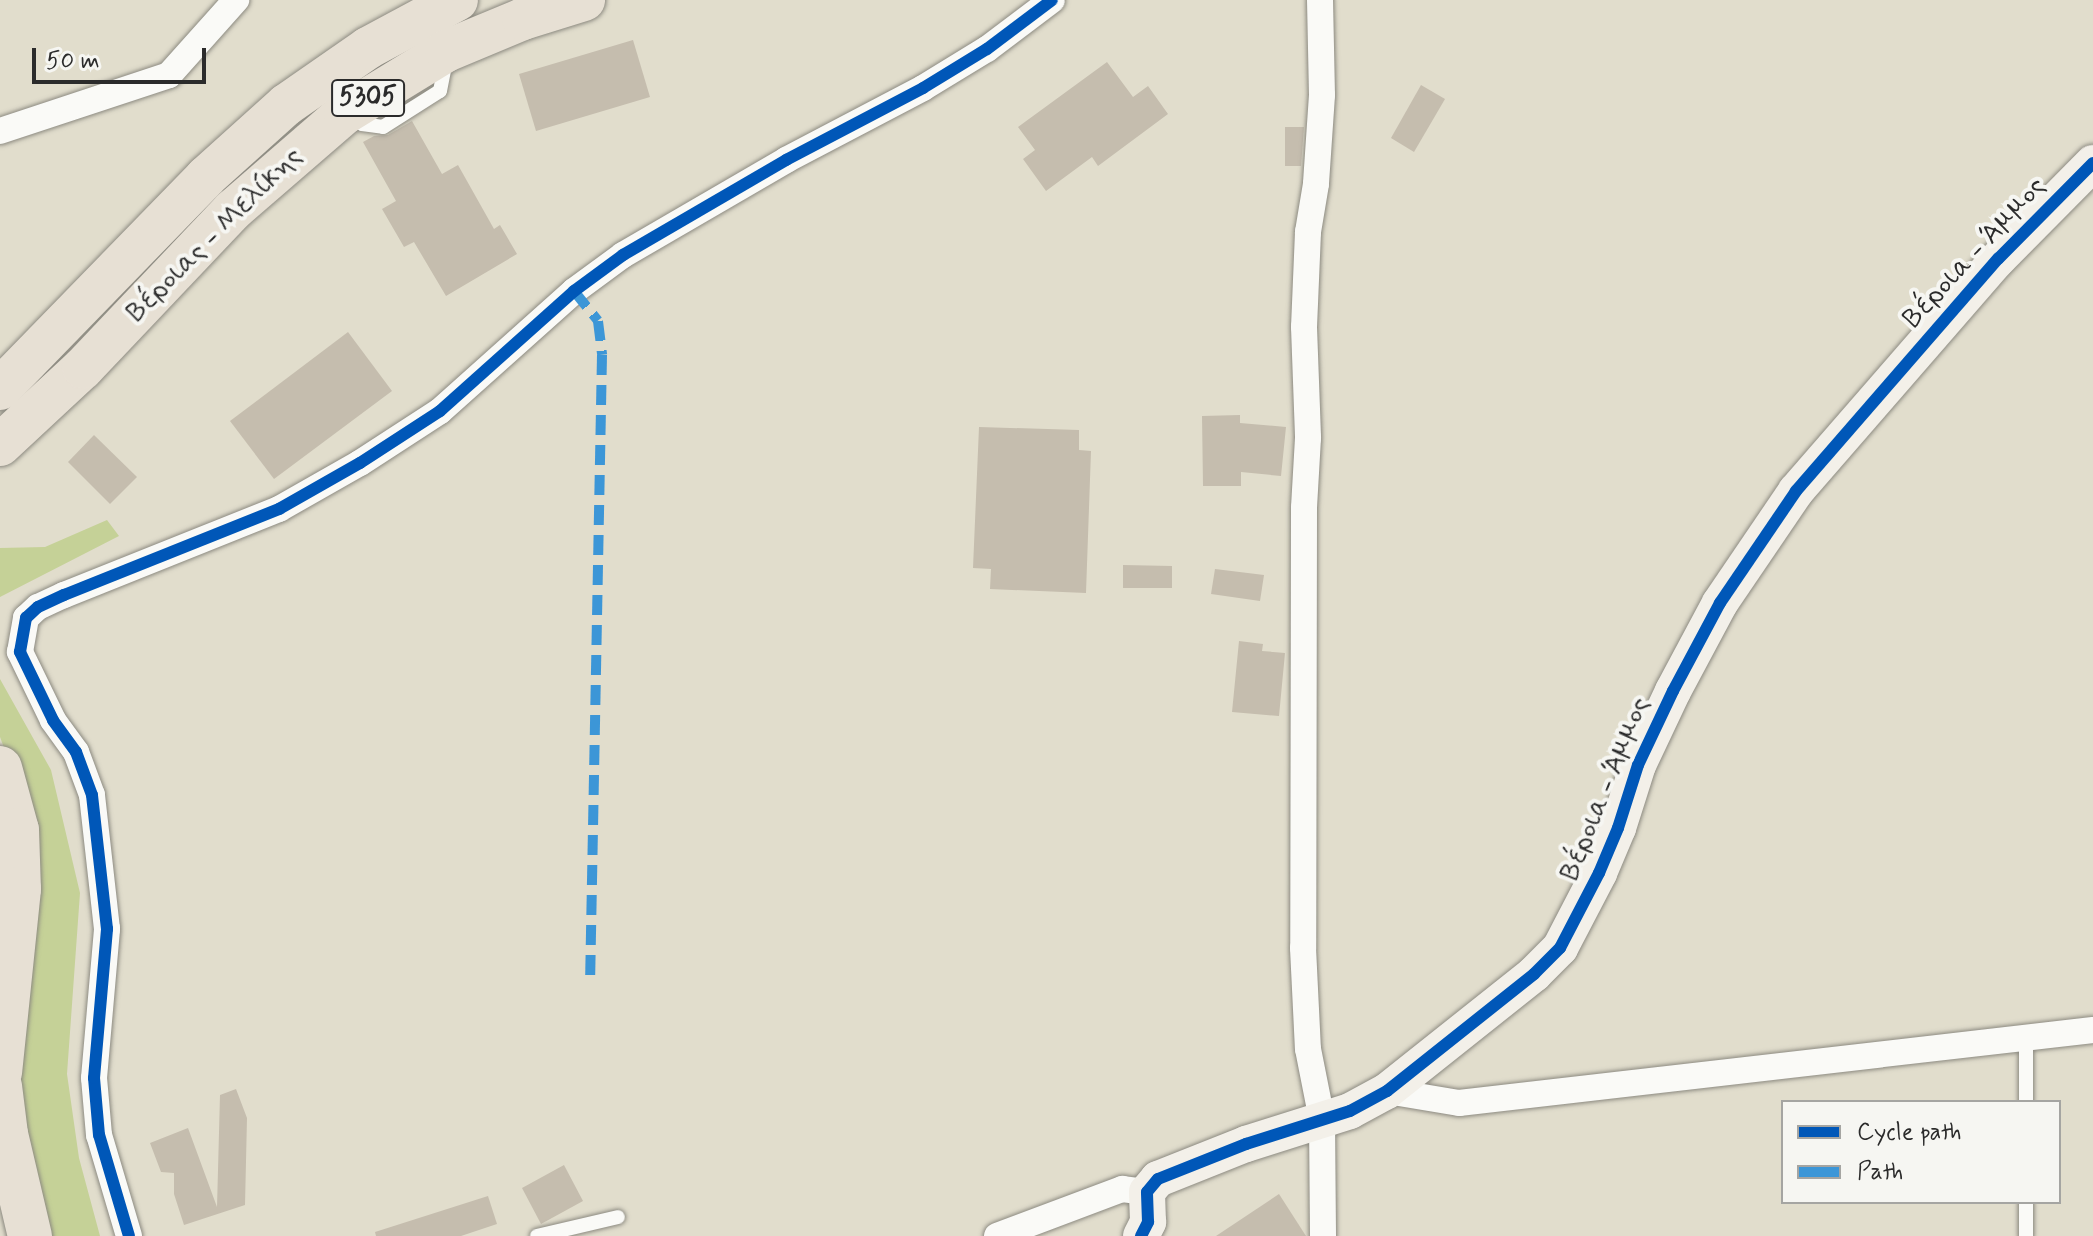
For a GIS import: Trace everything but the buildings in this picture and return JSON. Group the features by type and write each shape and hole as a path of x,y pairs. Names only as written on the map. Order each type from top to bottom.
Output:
{"highway":[{"path":"0,768 17,830 19,889 0,1072"},
{"path":"0,1086 6,1134 30,1236"}],"main road":[{"name":"Βέροιας - Μελίκης","path":"0,389 75,316 206,177 286,105 368,48 457,0"},
{"name":"Βέροιας - Μελίκης","path":"0,445 63,388 233,210 345,113 446,51 523,19 584,0"}],"street":[{"path":"0,131 169,75 236,0"},
{"path":"129,1236 99,1135 95,1092 107,929 92,795 76,752 53,720 20,652 26,618 38,607 64,595 279,509 360,463 440,411 574,291 623,255 772,168 923,88 987,49 1052,0"},
{"path":"1320,0 1322,95 1316,184 1308,232 1304,327 1308,438 1304,508 1303,948 1308,1049 1322,1120 1323,1236"},
{"name":"Βέροια - Άμμος","path":"1147,1192 1158,1179 1179,1168 1350,1111 1387,1091 1534,974 1560,948 1599,873 1638,765 1673,691 1720,603 1762,541 1796,491 1998,259 2093,163"},
{"path":"1387,1091 1459,1103 2093,1030"},
{"path":"997,1236 1122,1189 1147,1192 1148,1222 1141,1236"}],"lane":[{"path":"2026,1038 2026,1100"},
{"path":"2026,1204 2026,1236"},
{"path":"537,1236 618,1217"}],"green space":[{"path":"107,520 119,536 0,597 0,548 45,547"},
{"path":"0,679 51,770 80,893 67,1074 79,1158 100,1236 47,1236 16,1130 23,799 0,737"}],"marked path":[{"path":"574,291 598,321 602,355 590,983"}],"cycle path":[{"path":"129,1236 99,1135 94,1078 107,929 92,795 76,752 53,720 20,652 26,618 38,607 64,595 279,509 360,463 440,411 574,291 623,255 786,160 923,88 987,49 1052,0"},
{"path":"1141,1236 1148,1222 1147,1192 1158,1179 1246,1144 1350,1111 1387,1091 1534,974 1560,948 1599,873 1618,828 1638,765 1673,691 1720,603 1796,491 1998,259 2093,163"}]}
